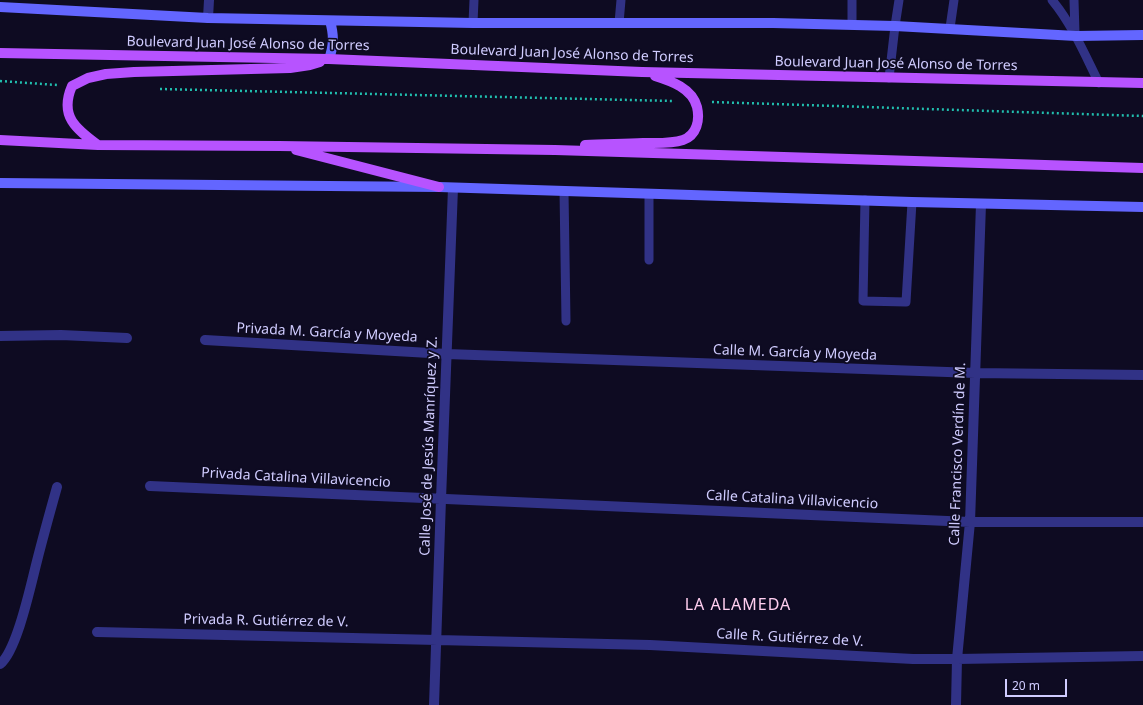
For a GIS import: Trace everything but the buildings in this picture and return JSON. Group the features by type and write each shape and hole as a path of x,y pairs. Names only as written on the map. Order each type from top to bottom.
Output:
{"main road":[{"name":"Boulevard Juan José Alonso de Torres","path":"0,53 329,58 642,72 1143,83"},
{"path":"98,145 77,128 70,118 67,107 67,97 72,86 88,78 106,74 134,72 290,68 310,65 329,58"},
{"path":"555,150 575,146 599,144 664,143 683,140 692,135 697,127 699,115 696,102 682,86 669,80 642,72"},
{"path":"0,140 98,145 555,150 1143,168"},
{"path":"279,146 439,187"}],"street":[{"path":"208,18 209,0"},
{"name":"Boulevard Juan José Alonso de Torres","path":"0,7 208,18 330,21 473,23 773,23 950,28 1076,36 1143,35"},
{"path":"329,58 333,46 334,32 330,21"},
{"path":"0,183 439,187 981,204 1143,207"},
{"name":"Calle José de Jesús Manríquez y Z.","path":"434,705 440,499 453,188"},
{"name":"Calle Francisco Verdín de M.","path":"956,705 957,659 970,522 981,204"},
{"path":"0,336 61,335 127,338"},
{"name":"Privada M. García y Moyeda","path":"205,340 447,354"},
{"name":"Calle M. García y Moyeda","path":"447,354 975,373 1143,376"},
{"name":"Privada Catalina Villavicencio","path":"150,486 440,499"},
{"path":"0,664 4,661 13,645 57,487"},
{"name":"Calle Catalina Villavicencio","path":"440,499 970,522 1143,522"},
{"name":"Privada R. Gutiérrez de V.","path":"97,632 436,639"},
{"name":"Calle R. Gutiérrez de V.","path":"436,639 658,645 876,657 957,659 1143,656"}],"lane":[{"path":"473,23 474,0"},
{"path":"619,23 621,0"},
{"path":"852,0 852,25"},
{"path":"889,78 899,0"},
{"path":"950,28 954,0"},
{"path":"1052,0 1059,8 1076,36 1099,82"},
{"path":"1074,0 1076,36"},
{"path":"564,191 566,321"},
{"path":"649,194 649,260"},
{"path":"865,200 863,301 906,302 912,202"}],"path":[{"path":"0,81 72,86"},
{"path":"158,88 696,102 1143,116"}],"district":[{"name":"LA ALAMEDA","path":"738,605"}]}
